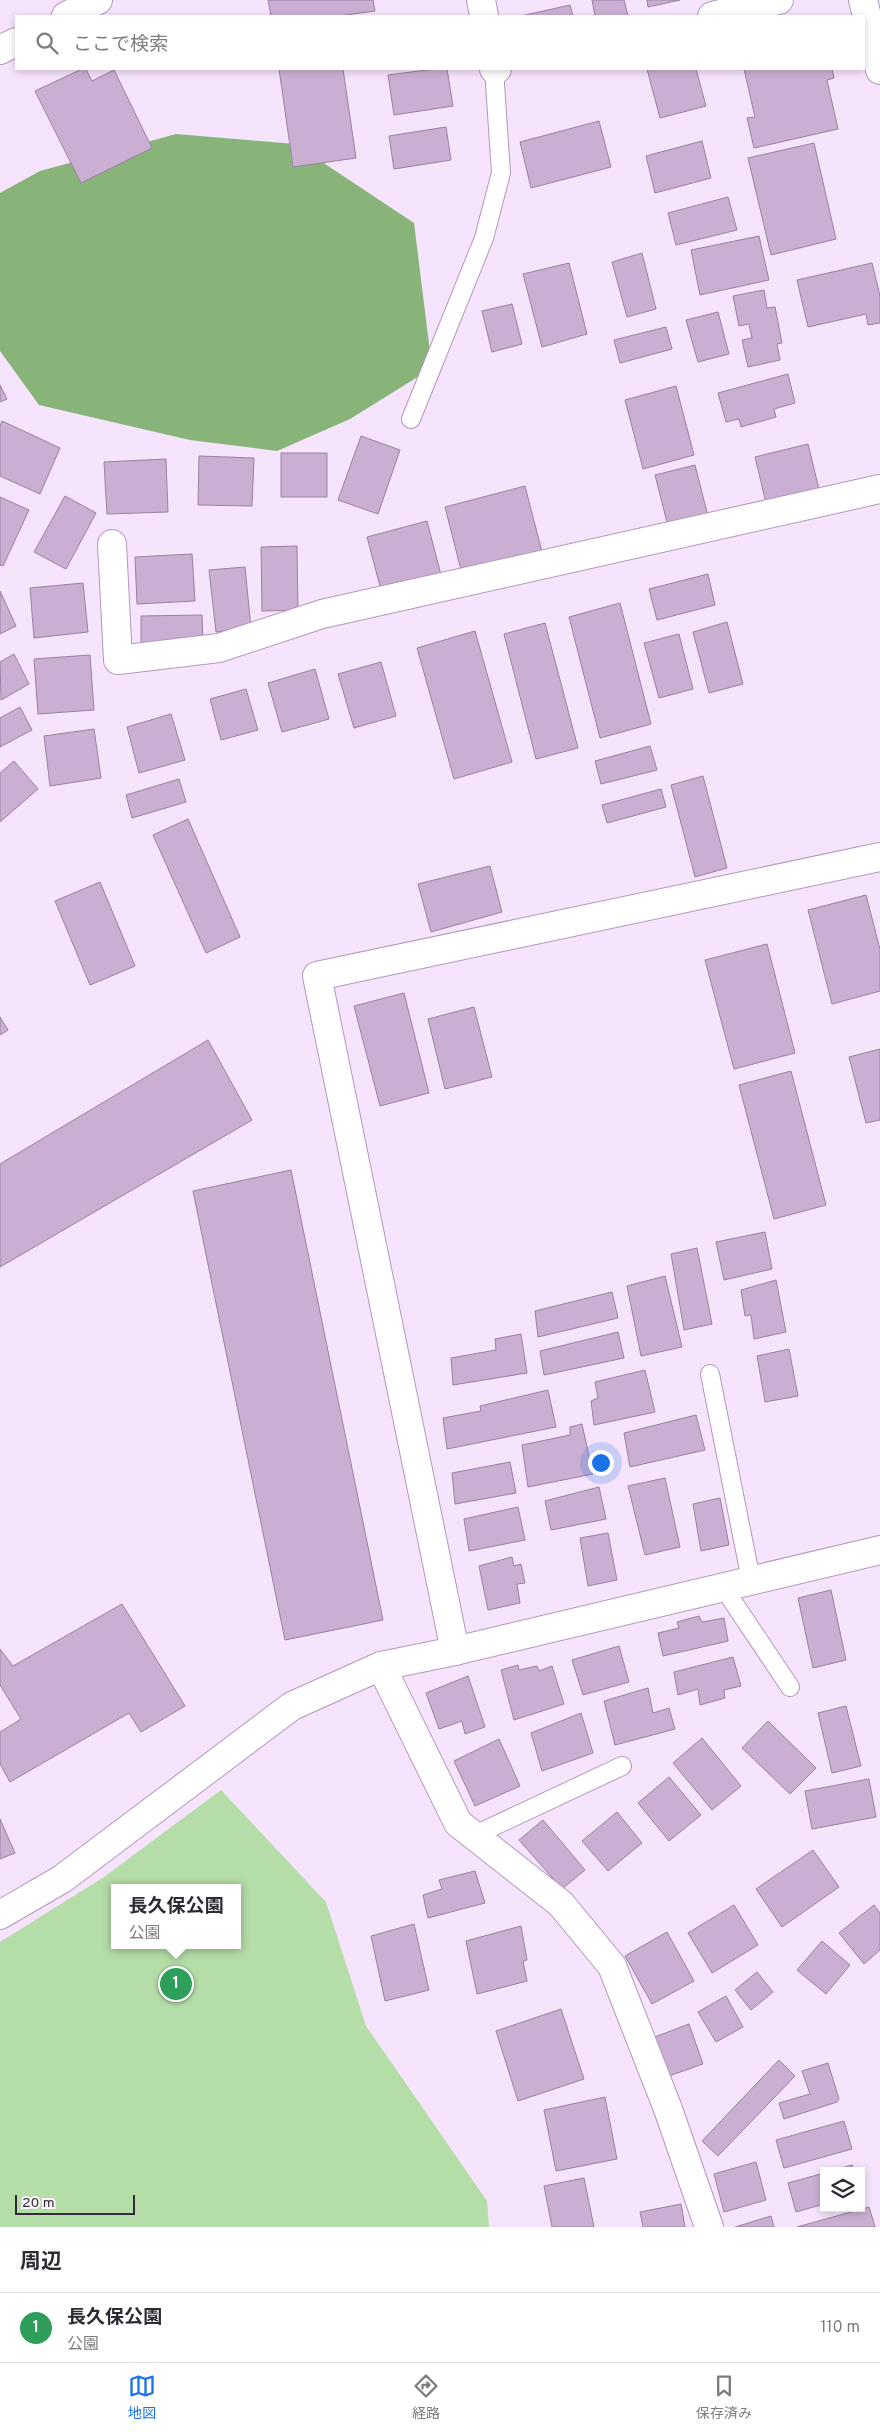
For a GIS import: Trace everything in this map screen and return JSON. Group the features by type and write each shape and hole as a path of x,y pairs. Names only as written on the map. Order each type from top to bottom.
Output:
{"street":[{"path":"68,15 98,0"},
{"path":"481,0 484,15"},
{"path":"716,15 779,0"},
{"path":"863,0 880,70"},
{"path":"0,50 15,42"},
{"path":"112,544 118,660 219,648 322,614 880,489"},
{"path":"455,1652 317,976 880,857"},
{"path":"0,1916 62,1879 292,1706 381,1666 455,1652 880,1550"},
{"path":"381,1666 458,1823 561,1904 612,1966 668,2109 709,2227"}],"lane":[{"path":"410,419 484,238 500,173 495,70"},
{"path":"710,1374 751,1580"},
{"path":"723,1587 790,1687"},
{"path":"475,1835 622,1766"}],"green space":[{"path":"176,134 295,144 414,223 432,368 350,419 277,451 190,440 39,405 0,351 0,193 40,171"},
{"path":"221,1790 326,1902 366,2026 487,2201 489,2227 0,2227 0,1942 104,1877"}],"building":[{"path":"268,0 373,0 375,11 346,15 271,15"},
{"path":"592,0 624,0 628,15 595,15"},
{"path":"647,0 680,0 648,7"},
{"path":"570,5 573,15 525,15"},
{"path":"80,70 86,70 92,81 114,70 152,148 81,183 35,91"},
{"path":"279,70 343,70 356,158 293,167"},
{"path":"426,70 447,70 453,106 394,115 388,75"},
{"path":"647,70 696,70 706,106 660,118"},
{"path":"744,70 832,70 834,78 827,80 838,129 754,148 747,118 755,117"},
{"path":"599,121 611,167 531,188 520,142"},
{"path":"446,127 451,160 394,169 389,136"},
{"path":"702,141 711,178 655,193 646,156"},
{"path":"814,143 836,239 771,255 748,158"},
{"path":"728,197 737,230 676,245 668,213"},
{"path":"759,236 769,280 700,295 691,250"},
{"path":"642,253 656,309 627,317 612,262"},
{"path":"569,263 587,334 542,347 523,274"},
{"path":"872,263 880,296 880,323 868,325 866,314 808,327 797,280"},
{"path":"764,290 767,308 775,307 782,343 777,344 780,360 748,367 742,340 752,338 749,324 739,326 733,296"},
{"path":"512,304 522,344 492,352 482,311"},
{"path":"718,312 729,354 698,362 686,320"},
{"path":"666,327 672,349 620,363 614,340"},
{"path":"788,374 795,403 774,409 776,417 741,427 739,419 726,422 718,393"},
{"path":"0,385 7,399 0,402"},
{"path":"676,386 694,455 643,469 625,400"},
{"path":"2,421 60,448 40,494 0,476 0,426"},
{"path":"361,436 400,450 378,514 338,500"},
{"path":"808,444 819,489 766,503 755,457"},
{"path":"281,453 327,453 327,497 281,497"},
{"path":"199,456 254,458 252,506 198,505"},
{"path":"166,459 168,512 107,514 104,462"},
{"path":"695,465 709,520 669,530 655,475"},
{"path":"525,486 542,552 462,574 445,507"},
{"path":"65,496 96,513 66,569 34,552"},
{"path":"0,497 29,510 3,566 0,565"},
{"path":"427,521 441,575 381,590 367,537"},
{"path":"297,546 298,610 262,611 261,547"},
{"path":"192,554 195,601 137,604 135,557"},
{"path":"245,567 251,628 216,632 209,570"},
{"path":"708,574 715,605 657,620 649,589"},
{"path":"83,583 88,632 34,638 30,588"},
{"path":"0,591 16,626 0,634"},
{"path":"620,603 651,724 600,738 569,617"},
{"path":"202,615 203,643 141,644 141,616"},
{"path":"727,622 743,684 709,693 693,632"},
{"path":"545,623 578,748 536,759 504,634"},
{"path":"475,631 512,762 454,779 417,648"},
{"path":"679,634 693,689 659,698 644,643"},
{"path":"14,654 29,684 1,700 0,662"},
{"path":"90,655 94,710 38,714 34,659"},
{"path":"381,662 396,716 354,728 338,674"},
{"path":"315,669 329,719 282,732 268,683"},
{"path":"246,689 258,730 221,740 210,699"},
{"path":"20,707 32,730 0,747 0,718"},
{"path":"171,714 185,760 139,773 127,727"},
{"path":"94,729 101,778 50,786 44,736"},
{"path":"650,746 657,770 601,784 595,761"},
{"path":"14,761 38,789 0,822 0,773"},
{"path":"703,776 727,868 695,877 671,785"},
{"path":"179,779 186,802 132,818 126,795"},
{"path":"661,789 666,807 607,823 602,805"},
{"path":"188,819 240,937 206,953 153,835"},
{"path":"490,866 502,912 431,932 418,884"},
{"path":"100,882 135,966 90,985 55,901"},
{"path":"866,895 880,949 880,991 832,1004 808,910"},
{"path":"767,944 795,1053 734,1069 705,960"},
{"path":"404,993 429,1093 380,1106 354,1006"},
{"path":"474,1007 492,1077 445,1089 428,1019"},
{"path":"0,1017 8,1030 0,1035"},
{"path":"208,1040 252,1120 0,1267 0,1164"},
{"path":"880,1049 880,1120 866,1123 849,1057"},
{"path":"791,1071 826,1205 774,1219 739,1085"},
{"path":"291,1170 383,1620 285,1640 193,1191"},
{"path":"765,1232 772,1269 724,1280 716,1242"},
{"path":"697,1248 712,1324 684,1330 671,1254"},
{"path":"665,1276 682,1347 641,1356 627,1286"},
{"path":"776,1280 786,1332 754,1339 751,1315 745,1316 741,1290"},
{"path":"612,1292 618,1318 538,1337 535,1311"},
{"path":"618,1332 624,1358 544,1375 540,1351"},
{"path":"521,1334 527,1373 453,1385 451,1358 496,1350 495,1339"},
{"path":"789,1349 798,1396 765,1402 757,1356"},
{"path":"645,1370 655,1412 594,1425 591,1401 598,1398 595,1382"},
{"path":"548,1390 556,1427 447,1449 443,1418 481,1411 480,1406"},
{"path":"696,1415 705,1450 630,1467 624,1433"},
{"path":"582,1424 593,1474 528,1487 522,1445 570,1435 570,1427"},
{"path":"510,1462 516,1493 455,1504 452,1473"},
{"path":"665,1478 680,1547 645,1555 628,1486"},
{"path":"599,1487 606,1519 551,1530 545,1501"},
{"path":"720,1498 729,1545 701,1551 693,1504"},
{"path":"518,1507 525,1540 469,1551 464,1519"},
{"path":"608,1533 617,1580 588,1586 580,1538"},
{"path":"512,1557 514,1566 521,1564 525,1583 517,1584 520,1603 488,1610 479,1566"},
{"path":"831,1590 846,1660 813,1668 798,1598"},
{"path":"122,1604 185,1706 141,1732 129,1713 10,1782 0,1764 0,1732 21,1719 0,1685 0,1649 13,1666"},
{"path":"699,1616 702,1622 724,1618 728,1641 663,1656 658,1633 679,1628 677,1622"},
{"path":"619,1646 629,1682 583,1695 572,1660"},
{"path":"733,1657 741,1686 724,1690 725,1698 700,1705 698,1689 678,1695 674,1672"},
{"path":"518,1665 519,1670 537,1666 539,1671 552,1666 564,1704 514,1720 501,1670"},
{"path":"468,1676 485,1727 465,1734 462,1721 439,1729 426,1693"},
{"path":"648,1688 653,1713 669,1708 675,1729 615,1745 604,1701"},
{"path":"846,1706 861,1766 832,1773 818,1713"},
{"path":"581,1713 593,1753 542,1771 531,1733"},
{"path":"768,1721 816,1768 790,1794 742,1748"},
{"path":"702,1738 741,1786 712,1810 673,1763"},
{"path":"499,1739 520,1786 475,1806 454,1761"},
{"path":"669,1777 701,1815 669,1841 638,1803"},
{"path":"869,1779 876,1817 812,1829 805,1791"},
{"path":"617,1812 642,1843 608,1871 582,1841"},
{"path":"0,1819 15,1853 0,1859"},
{"path":"543,1820 585,1870 562,1889 519,1840"},
{"path":"813,1850 839,1887 782,1927 756,1889"},
{"path":"475,1871 485,1903 428,1918 423,1895 442,1889 439,1880"},
{"path":"734,1905 758,1945 712,1973 688,1933"},
{"path":"874,1905 880,1913 880,1950 864,1964 839,1933"},
{"path":"414,1924 429,1990 385,2001 371,1936"},
{"path":"521,1926 527,1960 523,1961 527,1981 477,1994 466,1941"},
{"path":"667,1932 694,1981 652,2004 625,1956"},
{"path":"822,1941 850,1965 826,1994 797,1970"},
{"path":"757,1972 773,1992 751,2010 735,1990"},
{"path":"726,1996 743,2027 716,2042 698,2012"},
{"path":"561,2009 584,2079 518,2101 496,2031"},
{"path":"689,2024 703,2064 666,2077 652,2038"},
{"path":"779,2060 795,2076 718,2156 702,2141"},
{"path":"828,2063 839,2099 837,2102 784,2119 779,2103 810,2094 802,2071"},
{"path":"605,2097 617,2159 556,2171 544,2110"},
{"path":"844,2121 852,2149 784,2168 776,2140"},
{"path":"756,2162 766,2200 724,2212 714,2174"},
{"path":"820,2174 820,2205 796,2212 788,2183"},
{"path":"584,2178 594,2227 552,2227 544,2186"},
{"path":"681,2204 685,2227 643,2227 640,2212"},
{"path":"869,2207 875,2227 797,2227 851,2212 865,2212 865,2208"},
{"path":"771,2216 774,2227 735,2227"}],"place":[{"name":"長久保公園","path":"176,1984"}]}
